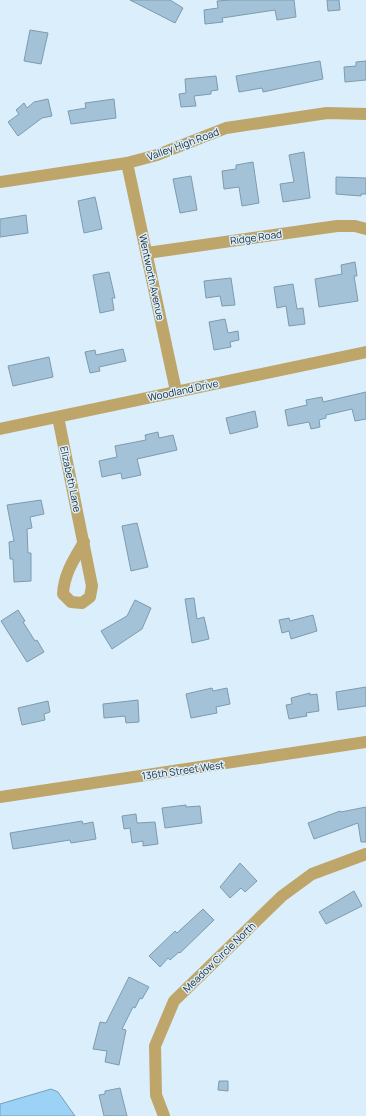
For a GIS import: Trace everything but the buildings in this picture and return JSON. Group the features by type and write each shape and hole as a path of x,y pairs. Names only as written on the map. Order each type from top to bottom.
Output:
{"street":[{"name":"Valley High Road","path":"0,182 127,163 157,155 226,128 327,113 366,114"},
{"name":"Wentworth Avenue","path":"127,163 176,392"},
{"name":"Ridge Road","path":"147,253 337,226 366,229"},
{"name":"Woodland Drive","path":"0,429 366,352"},
{"name":"Elizabeth Lane","path":"58,417 84,542"},
{"name":"136th Street West","path":"0,797 366,742"},
{"name":"Meadow Circle North","path":"164,1116 156,1095 155,1046 174,1001 282,896 312,874 366,854"}],"water":[{"path":"51,1089 58,1092 75,1116 0,1116 0,1104"}]}
